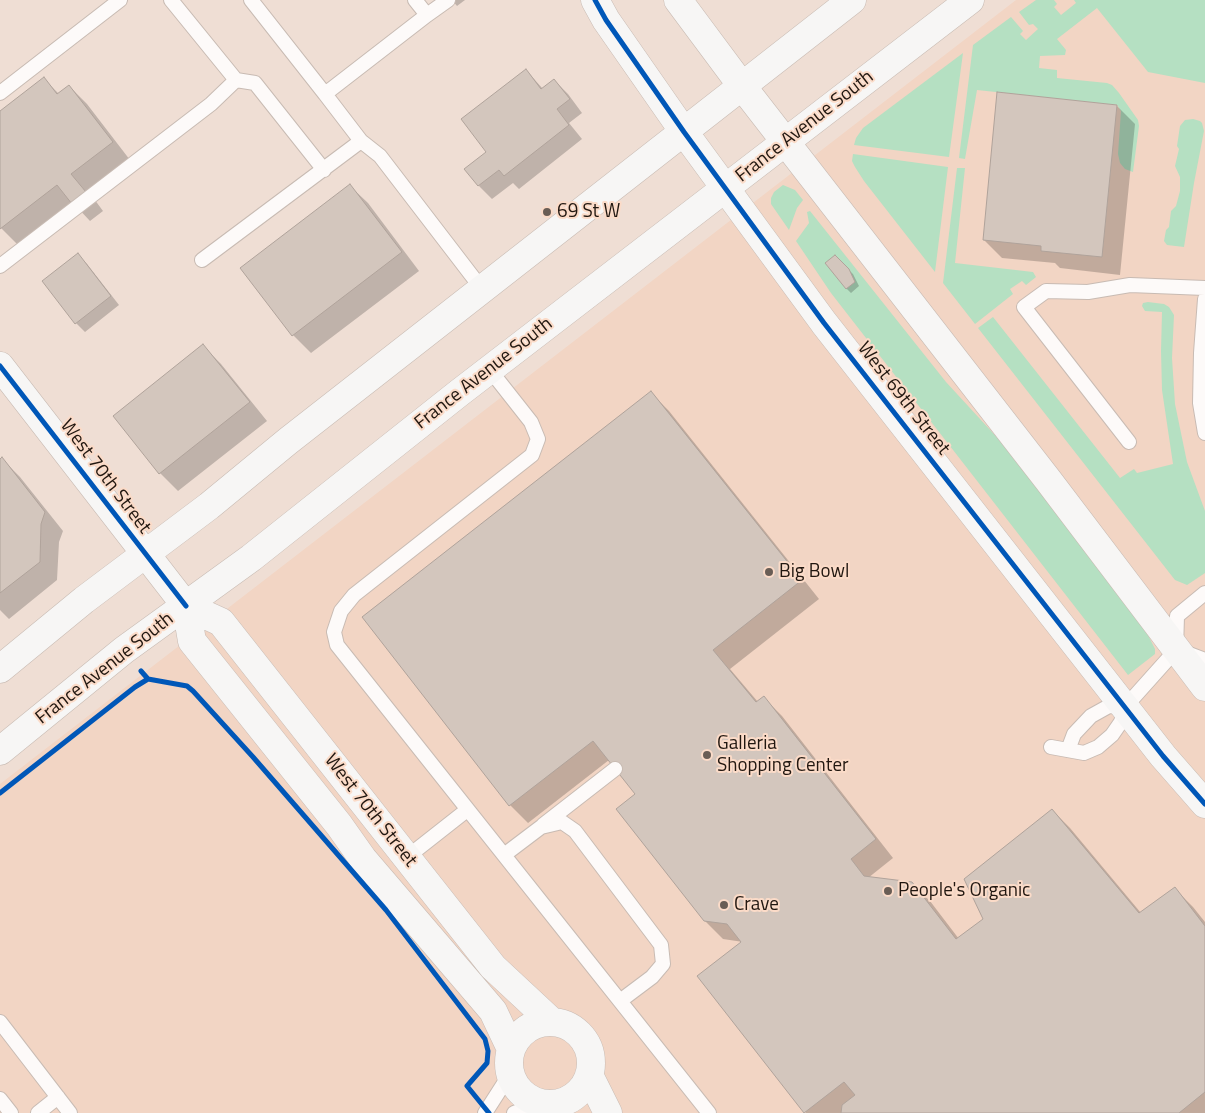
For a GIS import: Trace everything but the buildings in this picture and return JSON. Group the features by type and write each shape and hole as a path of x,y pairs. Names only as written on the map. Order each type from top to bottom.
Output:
{"street":[{"name":"West 69th Street","path":"595,0 606,20 684,132 824,323 1163,756 1205,804"},
{"path":"678,0 742,86 1054,488 1205,687"},
{"path":"0,669 84,600 210,506 482,289 852,0"},
{"name":"France Avenue South","path":"0,752 124,650 251,558 490,370 970,0"},
{"name":"West 70th Street","path":"0,366 186,606 221,622 493,967 551,1022"},
{"name":"West 70th Street","path":"186,606 192,641 363,859 493,1011 511,1062"},
{"path":"551,1022 563,1024 575,1030 584,1039 589,1050 591,1063 589,1075 584,1086 575,1095 552,1106 527,1097 517,1087 511,1062 517,1038 527,1028 538,1023 551,1022"},
{"path":"589,1075 608,1113"}],"lane":[{"path":"0,93 120,0"},
{"path":"172,0 236,80 255,83 324,170"},
{"path":"252,0 361,141 380,156 482,289"},
{"path":"415,0 427,15"},
{"path":"325,94 448,0"},
{"path":"0,266 211,104 236,80"},
{"path":"202,260 361,141"},
{"path":"1129,442 1024,307 1046,291 1088,292 1130,285 1205,288"},
{"path":"1205,299 1200,403 1205,432"},
{"path":"490,370 531,422 538,439 532,455 354,595 341,611 334,632 337,645 709,1113"},
{"path":"1051,748 1084,753 1098,746 1112,735 1121,722 1125,707 1176,650 1178,616 1205,592"},
{"path":"1176,650 1205,660"},
{"path":"1068,750 1074,734 1091,716 1109,706 1125,707"},
{"path":"504,855 615,769"},
{"path":"406,858 467,810"},
{"path":"541,827 562,822 575,831 661,945 663,964 652,977 620,1001"},
{"path":"0,1022 70,1113"},
{"path":"485,1113 511,1062"},
{"path":"38,1113 58,1097"},
{"path":"0,1099 11,1113"},
{"path":"514,1113 552,1106"}],"shaded area":[{"path":"1016,0 1205,0 1205,1113 0,1113 0,784"}],"green space":[{"path":"1036,0 1054,0 1057,4 1054,7 1061,15 1076,3 1074,0 1205,0 1205,83 1148,72 1097,8 1057,39 1066,50 1065,55 1040,56 1039,68 1057,70 1057,78 1107,83 1112,85 1119,93 1138,120 1139,126 1133,172 1125,169 1120,163 1118,154 1121,111 1117,105 977,90 965,159 959,158 973,45 1011,17 1023,31 1020,34 1026,40 1038,29 1033,24 1029,25 1019,12"},
{"path":"963,53 949,157 854,145 856,138 863,128"},
{"path":"1193,119 1200,121 1204,131 1184,247 1167,245 1164,241 1166,230 1169,227 1171,211 1176,206 1180,191 1180,177 1175,166 1179,149 1177,146 1180,126 1185,120"},
{"path":"853,154 948,167 935,272 864,181 852,161"},
{"path":"957,168 965,168 955,263 1033,272 1036,277 1026,285 1022,281 1010,289 1013,294 975,324 943,283"},
{"path":"783,185 795,190 803,200 797,208 789,230 771,204 774,192"},
{"path":"810,211 946,382 1015,457 1142,623 1155,649 1155,654 1128,675 831,293 796,241 809,223 807,212"},
{"path":"1143,303 1164,304 1169,307 1174,315 1172,358 1175,404 1187,462 1205,511 1205,573 1187,585 1175,580 978,328 993,317 1120,478 1134,469 1137,473 1173,464 1162,390 1162,312 1145,311 1142,306"}],"cycle path":[{"path":"595,0 606,20 684,132 824,323 1163,756 1205,804"},
{"path":"0,366 186,606"},
{"path":"141,671 148,679 187,686 193,691 386,910 485,1039 488,1051 487,1063 467,1086 489,1113"},
{"path":"0,793 135,687 148,679"}],"place":[{"name":"69 St W","path":"547,212"},
{"name":"Big Bowl","path":"769,572"},
{"name":"Galleria Shopping Center","path":"707,755"},
{"name":"People's Organic","path":"888,891"},
{"name":"Crave","path":"724,905"}]}
